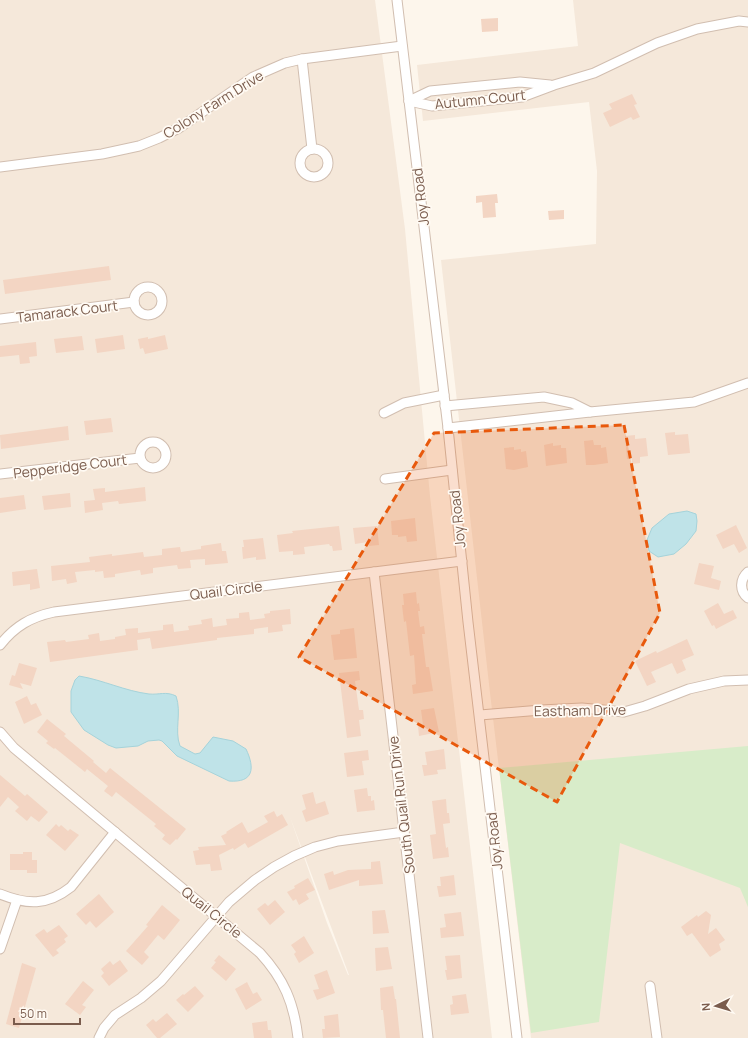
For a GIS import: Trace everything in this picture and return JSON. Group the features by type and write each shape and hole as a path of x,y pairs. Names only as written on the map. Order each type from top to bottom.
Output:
{"street":[{"name":"Joy Road","path":"397,0 448,428 468,622 517,1038"},
{"name":"Autumn Court","path":"409,101 432,106 522,97 554,85 594,73 657,43 697,29 739,22 748,22"},
{"name":"Colony Farm Drive","path":"0,167 102,154 139,146 179,128 253,77 285,63 302,59 402,46"},
{"path":"302,59 312,149"},
{"name":"Autumn Court","path":"409,101 430,91 475,86 520,82 554,85"},
{"name":"Tamarack Court","path":"0,319 134,302"},
{"path":"448,428 694,402 748,383"},
{"path":"384,413 404,403 444,395"},
{"path":"445,406 544,398 572,403 590,412"},
{"name":"Pepperidge Court","path":"0,474 140,458"},
{"path":"385,479 452,470"},
{"name":"Quail Circle","path":"0,645 19,625 30,619 54,612 462,561"},
{"name":"South Quail Run Drive","path":"374,572 428,1038"},
{"path":"748,572 743,578 741,584 742,590 748,598"},
{"name":"Eastham Drive","path":"480,715 582,708 624,712 645,706 689,689 724,681 748,680"},
{"name":"Quail Circle","path":"0,732 14,748 254,946 272,966 290,997 295,1015 298,1038"},
{"path":"0,894 17,900 42,902 63,893 71,887 115,832"},
{"path":"99,1038 104,1028 115,1015 146,994 166,977 229,902 274,866 315,847 338,841 404,832"},
{"path":"0,949 17,900"},
{"path":"650,986 657,1038"}],"highlighted area":[{"path":"624,425 660,613 557,802 299,657 434,433"}],"shaded area":[{"path":"0,0 375,0 405,229 430,496 492,1038 0,1038","holes":["290,817 349,975 327,923"]},
{"path":"573,0 748,0 748,1038 531,1038 441,260 596,244 597,171 589,102 423,121 417,65 578,46"}],"green space":[{"path":"748,746 748,907 740,888 620,843 599,1022 531,1033 499,768"}],"water":[{"path":"687,511 696,514 697,521 696,531 686,544 674,554 658,557 649,551 647,540 652,528 669,514"},
{"path":"79,676 140,693 169,694 176,696 178,702 178,740 180,746 195,754 200,753 213,737 233,741 246,749 249,756 251,768 248,777 243,780 229,781 177,756 162,741 159,740 148,741 138,746 116,748 108,745 84,730 71,712 71,691 75,680"}],"building":[{"path":"498,18 498,31 482,32 481,19"},
{"path":"632,94 637,104 634,105 640,117 633,120 631,117 610,127 603,113 612,109 609,104"},
{"path":"497,194 498,203 495,203 496,217 483,218 482,202 476,203 476,196"},
{"path":"564,210 564,219 549,220 548,211"},
{"path":"109,266 111,280 5,294 3,280"},
{"path":"123,335 125,349 97,353 95,339"},
{"path":"165,335 168,349 145,354 143,348 140,349 138,339 148,337 148,339"},
{"path":"82,336 84,350 56,353 54,339"},
{"path":"36,342 37,356 29,357 30,363 20,364 19,355 0,357 0,346"},
{"path":"111,418 113,432 86,435 84,421"},
{"path":"68,426 69,440 1,449 0,435"},
{"path":"675,432 675,435 688,434 690,453 668,455 665,433"},
{"path":"635,435 635,439 646,438 648,456 640,457 640,463 632,464 632,458 627,459 625,436"},
{"path":"593,440 594,445 601,445 601,448 606,447 608,463 586,465 584,441"},
{"path":"553,443 553,446 561,445 561,448 566,448 567,463 546,466 544,445"},
{"path":"514,447 514,450 521,449 521,452 526,451 528,467 514,470 506,469 504,448"},
{"path":"145,487 146,501 119,504 118,501 102,503 103,510 85,513 84,501 95,500 93,489 105,488 105,492"},
{"path":"70,493 71,507 44,510 42,496"},
{"path":"24,495 26,509 0,513 0,498"},
{"path":"415,518 417,541 407,542 406,536 398,537 398,535 392,535 391,521"},
{"path":"736,525 747,548 739,553 734,544 723,549 716,535"},
{"path":"339,526 342,550 333,551 332,546 329,544 304,547 305,554 293,555 293,551 279,552 277,535 293,533 292,531"},
{"path":"377,526 379,545 369,546 368,542 355,544 353,528"},
{"path":"263,538 266,559 256,560 256,557 243,559 243,540"},
{"path":"221,543 222,551 226,551 228,563 205,565 205,559 190,560 191,568 178,569 177,565 153,568 153,573 141,575 140,570 115,574 115,577 104,578 103,571 95,572 95,570 75,572 77,582 67,584 66,579 52,581 51,566 90,562 89,557 143,552 144,557 162,555 162,549 180,547 181,552 201,549 201,546"},
{"path":"699,563 714,566 711,578 721,581 719,590 694,584"},
{"path":"37,569 40,588 30,590 30,584 13,586 12,572"},
{"path":"416,592 417,604 419,603 420,611 418,611 420,627 424,626 425,634 422,634 426,667 429,667 433,691 413,694 412,685 416,684 414,655 410,656 406,621 404,622 402,605 404,605 403,594"},
{"path":"718,603 724,614 733,610 737,618 716,629 714,625 712,626 704,611"},
{"path":"290,609 291,624 282,625 283,631 268,633 268,627 254,629 254,634 217,638 217,640 152,649 150,638 137,640 138,650 50,662 47,642 65,640 66,642 89,639 88,635 99,633 100,641 115,639 115,637 126,635 125,629 138,628 138,633 163,630 163,625 173,624 174,632 189,630 188,626 202,624 201,620 212,618 213,627 227,625 226,619 239,618 239,613 249,612 250,620 265,618 264,614 270,613 270,611"},
{"path":"354,628 357,658 334,660 331,635 340,634 340,630"},
{"path":"687,639 694,655 682,660 686,670 677,674 672,663 651,672 656,682 647,686 635,661 656,651 657,653"},
{"path":"19,663 37,668 31,686 20,683 23,689 9,685 12,675 15,676"},
{"path":"359,671 360,680 355,681 359,710 363,710 364,719 359,720 361,736 347,738 339,673"},
{"path":"27,696 31,705 36,703 42,715 24,724 15,702"},
{"path":"434,708 439,732 419,736 418,726 423,725 421,710"},
{"path":"47,719 66,734 64,736 106,773 110,768 186,829 177,840 176,839 170,845 162,839 165,835 154,826 156,824 116,792 112,797 104,791 108,786 87,769 85,772 55,748 54,749 46,743 48,741 37,732"},
{"path":"444,749 446,769 437,770 438,774 424,776 422,765 427,765 425,752"},
{"path":"368,750 369,760 362,761 364,775 347,777 344,753"},
{"path":"0,775 25,796 27,794 48,812 39,822 31,816 27,821 15,811 19,807 8,797 0,807"},
{"path":"367,788 368,796 371,796 371,801 374,800 375,810 357,812 354,790"},
{"path":"313,792 316,804 325,801 329,814 306,822 302,811 306,809 302,795"},
{"path":"446,799 447,813 449,813 450,823 443,824 446,848 448,847 449,857 433,859 430,835 436,834 432,801"},
{"path":"274,811 277,817 282,814 288,825 248,848 245,843 234,850 233,848 219,855 222,870 211,871 210,864 196,865 193,851 199,850 198,847 226,845 221,836 227,833 226,832 242,822 248,833 268,822 264,816"},
{"path":"56,824 59,827 61,825 68,831 70,829 79,835 65,851 46,835"},
{"path":"23,852 32,852 32,860 37,860 37,873 27,873 27,870 10,870 10,854 23,854"},
{"path":"380,861 383,884 359,886 359,880 329,890 324,874 333,871 334,875 348,870 371,869 371,862"},
{"path":"454,875 456,895 439,897 437,886 441,886 440,877"},
{"path":"308,878 315,890 306,894 309,899 299,905 296,899 293,901 287,892"},
{"path":"99,894 114,912 96,928 90,921 86,925 76,914"},
{"path":"275,900 285,912 270,925 257,909 265,903 268,906"},
{"path":"162,905 180,920 164,940 158,935 144,952 149,957 142,965 126,951 148,926 146,925"},
{"path":"385,910 389,933 373,934 372,911"},
{"path":"706,911 711,915 708,934 716,928 725,940 719,944 721,950 710,957 692,933 687,936 681,927 697,915 698,917"},
{"path":"461,912 464,936 441,938 440,928 446,927 444,914"},
{"path":"59,925 68,936 64,939 66,942 56,950 59,953 53,957 35,935 44,929 47,933"},
{"path":"304,936 314,953 299,963 294,954 296,952 291,945"},
{"path":"388,947 392,969 376,971 375,948"},
{"path":"219,955 236,969 226,981 211,968"},
{"path":"460,955 462,978 447,980 445,956"},
{"path":"120,960 128,971 109,986 101,976 104,973 101,969 110,961 113,965"},
{"path":"22,963 36,968 19,1028 6,1024"},
{"path":"327,970 335,993 317,1000 313,990 319,989 314,975"},
{"path":"83,981 94,990 82,1005 86,1007 80,1015 65,1004"},
{"path":"247,982 253,994 257,992 262,1000 246,1010 235,989"},
{"path":"195,986 204,996 188,1012 176,1000"},
{"path":"393,986 396,999 400,1038 386,1038 383,1010 381,1010 380,988"},
{"path":"466,994 469,1013 451,1015 450,1005 453,1004 452,996"},
{"path":"167,1013 177,1024 160,1038 157,1038 146,1025 153,1019 156,1022"},
{"path":"338,1014 340,1037 323,1038 322,1029 325,1029 324,1016"},
{"path":"267,1021 268,1030 271,1030 272,1038 254,1038 252,1023"}]}
